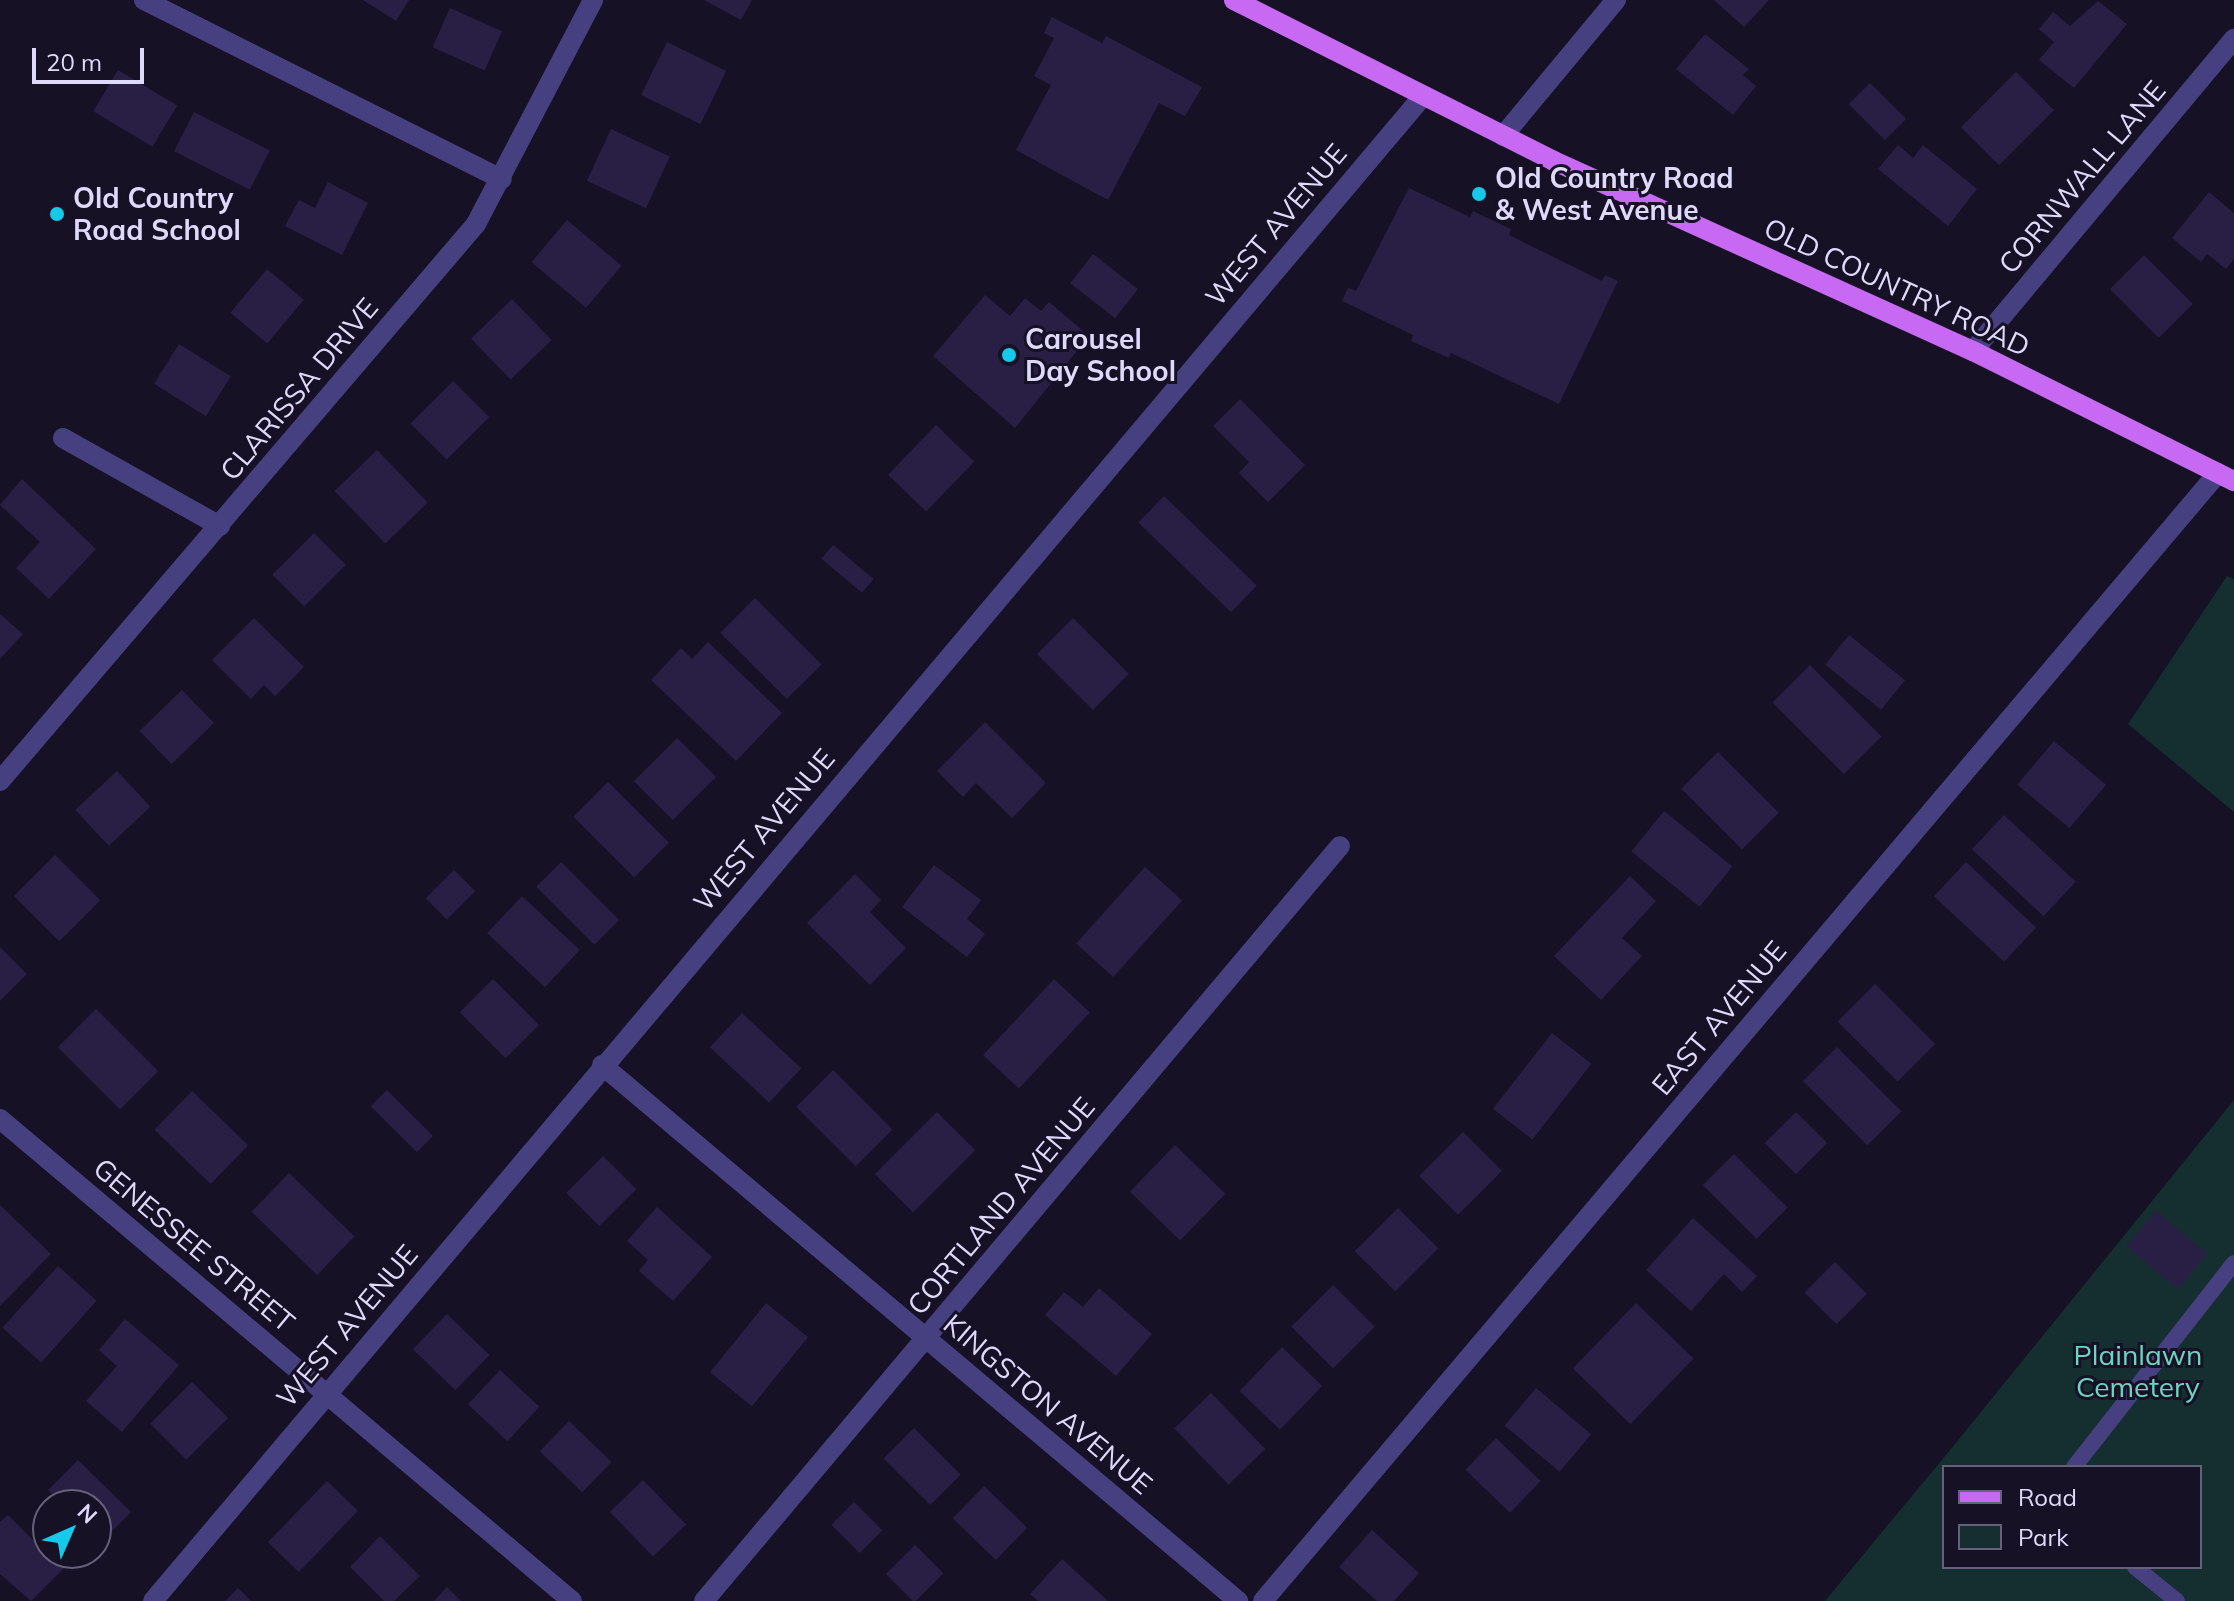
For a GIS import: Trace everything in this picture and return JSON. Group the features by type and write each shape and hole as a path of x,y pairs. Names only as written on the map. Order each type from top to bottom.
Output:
{"main road":[{"name":"OLD COUNTRY ROAD","path":"1234,0 1503,136 1973,351 2226,477"}],"street":[{"path":"144,0 502,179"},
{"name":"CLARISSA DRIVE","path":"0,781 476,224 593,0"},
{"path":"1503,136 1616,0"},
{"name":"CORNWALL LANE","path":"1973,351 2234,39"},
{"name":"WEST AVENUE","path":"153,1601 602,1065 1422,97"},
{"path":"63,438 220,526"},
{"name":"EAST AVENUE","path":"1263,1601 2226,477"},
{"name":"CORTLAND AVENUE","path":"704,1601 1340,846"},
{"name":"KINGSTON AVENUE","path":"602,1065 1238,1601"},
{"name":"GENESSEE STREET","path":"0,1119 572,1601"}],"lane":[{"path":"2076,1465 2234,1263"},
{"path":"2137,1569 2177,1601"}],"green space":[{"path":"2227,576 2234,579 2234,812 2128,724"},
{"name":"Plainlawn Cemetery","path":"2234,1100 2234,1601 1825,1601 1955,1444"}],"building":[{"path":"363,0 409,0 396,21"},
{"path":"704,0 752,0 741,20"},
{"path":"1714,0 1769,0 1744,27"},
{"path":"2098,1 2127,24 2074,88 2039,60 2054,42 2039,29 2053,12 2070,26"},
{"path":"450,8 502,31 485,70 433,47"},
{"path":"1052,17 1102,43 1106,36 1202,87 1185,116 1159,103 1108,200 1016,150 1051,85 1034,76 1054,38 1044,33"},
{"path":"1705,34 1749,69 1743,75 1756,86 1733,115 1676,69"},
{"path":"667,42 726,71 700,124 641,95"},
{"path":"118,70 177,106 152,147 93,111"},
{"path":"2016,72 2054,110 1999,165 1961,127"},
{"path":"1870,83 1906,119 1885,140 1849,104"},
{"path":"194,112 270,151 250,190 174,151"},
{"path":"611,129 670,156 646,208 587,181"},
{"path":"1898,145 1913,158 1923,145 1977,189 1948,226 1878,169"},
{"path":"328,182 368,203 342,255 285,226 299,200 315,208"},
{"path":"1409,188 1470,217 1473,211 1511,229 1509,235 1602,281 1605,275 1618,281 1559,404 1451,353 1449,358 1411,341 1413,335 1342,301 1348,288 1356,291"},
{"path":"2209,192 2234,213 2234,259 2226,269 2207,254 2201,262 2172,238"},
{"path":"567,220 621,266 586,308 532,262"},
{"path":"1093,254 1138,289 1115,318 1070,283"},
{"path":"2144,255 2193,304 2159,338 2110,289"},
{"path":"267,269 304,300 267,344 230,313"},
{"name":"Carousel Day School","path":"985,295 1010,316 1025,298 1041,311 1049,302 1089,336 1015,428 933,356"},
{"path":"512,299 552,340 511,380 471,339"},
{"path":"179,344 231,376 206,416 154,384"},
{"path":"453,381 489,417 447,459 411,423"},
{"path":"1240,399 1305,465 1268,502 1239,473 1249,462 1213,426"},
{"path":"936,425 974,462 926,511 888,475"},
{"path":"377,450 428,503 385,543 335,491"},
{"path":"22,479 96,549 49,599 16,568 40,542 0,505"},
{"path":"1164,496 1257,586 1231,612 1138,523"},
{"path":"314,533 346,565 304,607 272,575"},
{"path":"833,545 874,579 862,593 821,559"},
{"path":"755,598 821,664 787,699 720,633"},
{"path":"0,614 23,634 0,659"},
{"path":"254,618 304,667 275,696 264,685 251,699 212,660"},
{"path":"1073,618 1129,674 1093,710 1037,654"},
{"path":"1849,635 1905,680 1881,710 1825,665"},
{"path":"708,642 782,713 736,761 651,680 681,648 692,659"},
{"path":"1810,665 1881,736 1844,774 1773,702"},
{"path":"182,690 214,723 172,764 140,731"},
{"path":"985,722 1046,783 1012,818 976,783 963,797 937,771"},
{"path":"677,738 716,777 673,820 634,781"},
{"path":"2054,741 2106,785 2069,828 2017,785"},
{"path":"1718,752 1779,813 1742,850 1681,789"},
{"path":"117,771 150,807 109,846 75,810"},
{"path":"608,782 669,843 634,877 573,817"},
{"path":"1664,811 1732,866 1700,907 1631,851"},
{"path":"2004,815 2076,882 2044,916 1972,849"},
{"path":"55,855 100,900 59,941 14,896"},
{"path":"561,862 619,920 594,945 536,887"},
{"path":"1966,862 2036,927 2004,962 1934,896"},
{"path":"934,865 981,900 967,919 985,934 967,957 902,907"},
{"path":"1145,867 1182,900 1113,977 1076,944"},
{"path":"454,870 475,891 447,919 426,898"},
{"path":"855,874 881,900 870,912 906,948 870,985 807,923"},
{"path":"1630,876 1656,901 1622,938 1642,956 1601,1000 1554,956"},
{"path":"522,896 580,950 545,987 487,933"},
{"path":"0,947 27,974 0,1001"},
{"path":"493,979 539,1025 506,1058 460,1012"},
{"path":"1054,979 1090,1012 1019,1088 983,1055"},
{"path":"1875,984 1935,1044 1898,1082 1838,1021"},
{"path":"96,1009 158,1071 120,1109 58,1047"},
{"path":"742,1013 801,1068 769,1103 710,1047"},
{"path":"1552,1033 1591,1064 1532,1139 1493,1109"},
{"path":"1837,1047 1901,1111 1867,1145 1803,1081"},
{"path":"833,1070 892,1129 856,1166 796,1107"},
{"path":"387,1090 433,1136 417,1152 371,1106"},
{"path":"192,1091 248,1145 211,1184 154,1130"},
{"path":"937,1112 975,1150 913,1212 875,1174"},
{"path":"1796,1112 1827,1143 1796,1174 1765,1143"},
{"path":"1463,1132 1502,1171 1458,1215 1419,1176"},
{"path":"1175,1145 1225,1194 1180,1240 1130,1192"},
{"path":"1734,1154 1788,1208 1757,1239 1703,1185"},
{"path":"603,1156 636,1189 599,1226 566,1193"},
{"path":"289,1173 354,1236 317,1275 251,1212"},
{"path":"0,1205 51,1254 0,1306"},
{"path":"657,1207 712,1257 673,1301 639,1271 648,1260 627,1241"},
{"path":"1398,1208 1438,1248 1395,1291 1355,1251"},
{"path":"2156,1211 2207,1254 2178,1289 2126,1246"},
{"path":"1693,1218 1757,1276 1742,1292 1724,1274 1691,1311 1646,1270"},
{"path":"1835,1262 1867,1294 1836,1324 1805,1292"},
{"path":"58,1266 97,1301 41,1362 2,1328"},
{"path":"1333,1285 1375,1327 1333,1368 1291,1327"},
{"path":"1099,1288 1152,1334 1116,1376 1045,1315 1064,1292 1083,1307"},
{"path":"766,1303 808,1337 752,1406 710,1372"},
{"path":"1636,1303 1694,1359 1630,1424 1573,1368"},
{"path":"447,1314 489,1355 455,1390 413,1349"},
{"path":"125,1319 179,1365 122,1432 86,1401 117,1366 99,1350"},
{"path":"1282,1347 1322,1386 1280,1430 1240,1391"},
{"path":"500,1370 539,1407 507,1441 468,1404"},
{"path":"192,1382 228,1418 186,1460 150,1424"},
{"path":"1536,1388 1591,1434 1560,1472 1505,1426"},
{"path":"1211,1393 1265,1449 1228,1485 1174,1428"},
{"path":"569,1421 611,1462 582,1492 540,1451"},
{"path":"914,1428 961,1475 930,1505 884,1458"},
{"path":"1496,1438 1541,1481 1510,1513 1465,1470"},
{"path":"78,1460 108,1489 49,1489"},
{"path":"643,1480 686,1525 653,1557 610,1512"},
{"path":"327,1481 358,1511 299,1572 268,1542"},
{"path":"984,1486 1027,1528 996,1560 953,1518"},
{"path":"112,1493 131,1512 112,1531"},
{"path":"854,1502 882,1530 860,1553 831,1525"},
{"path":"8,1515 32,1539 32,1569 63,1569 31,1601 0,1574 0,1522"},
{"path":"1372,1530 1419,1573 1394,1601 1377,1601 1339,1567"},
{"path":"380,1536 420,1576 394,1601 384,1601 350,1567"},
{"path":"915,1545 943,1573 916,1601 886,1574"},
{"path":"1062,1559 1108,1601 1038,1601 1030,1594"},
{"path":"447,1587 461,1601 434,1601"},
{"path":"238,1588 251,1601 225,1601"}],"place":[{"name":"Old Country Road & West Avenue","path":"1479,194"},
{"name":"Old Country Road School","path":"57,214"},
{"name":"Carousel Day School","path":"1009,355"}]}
